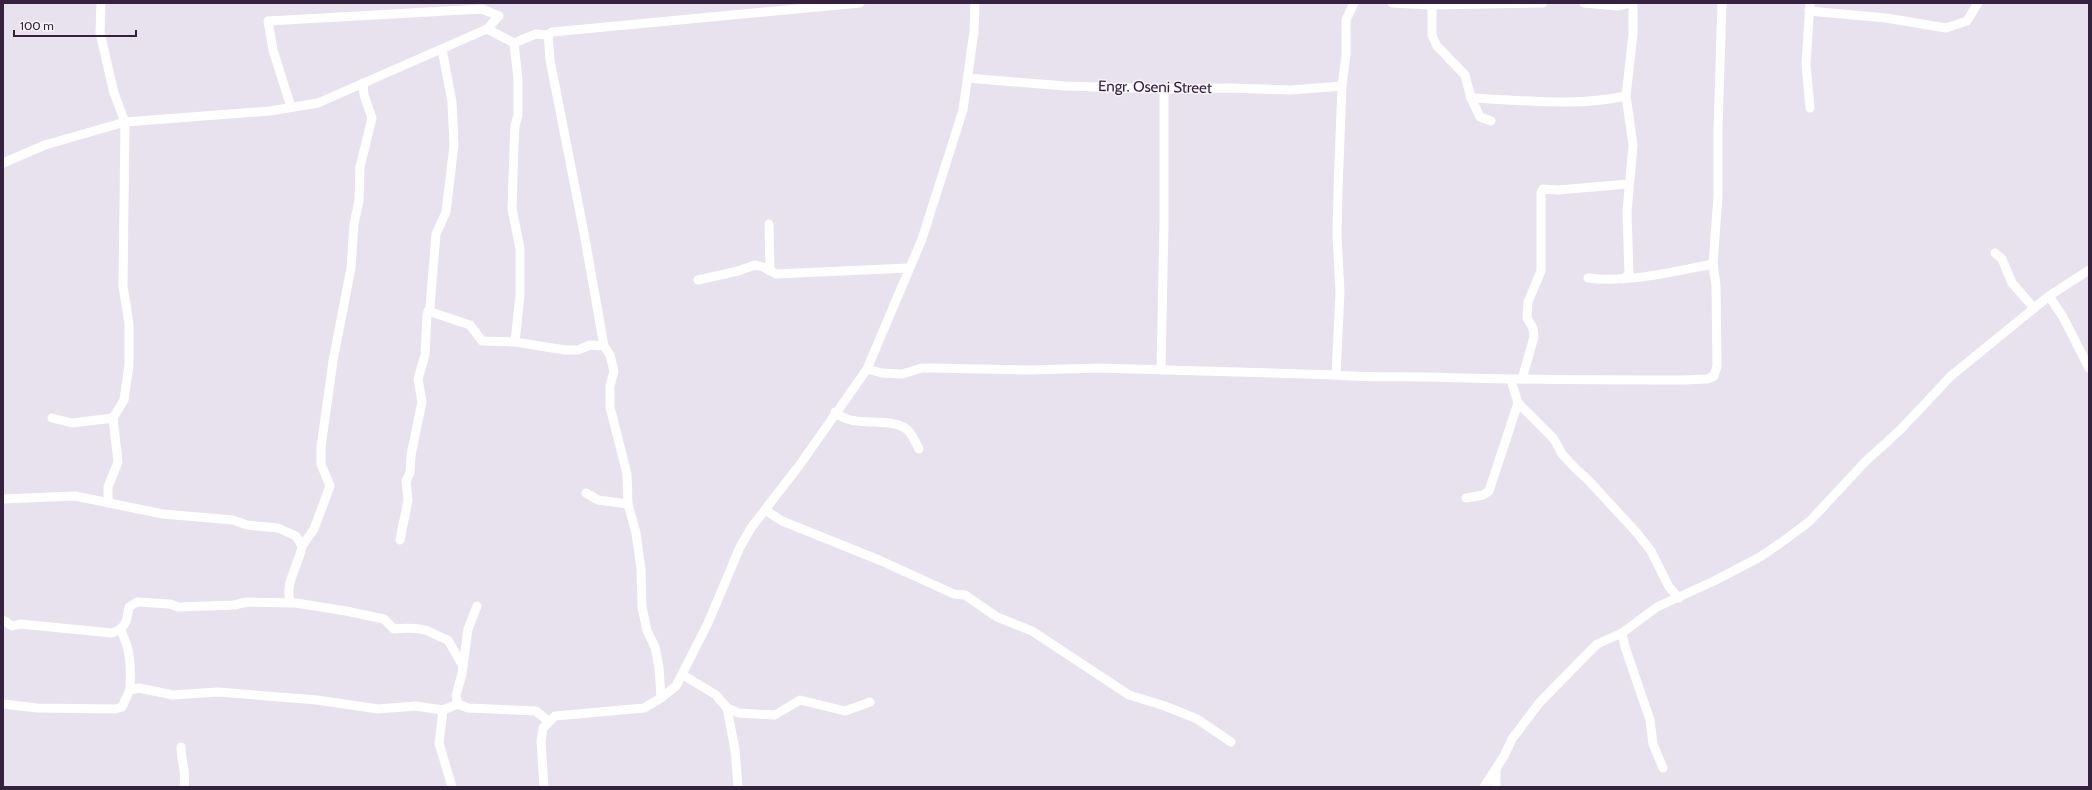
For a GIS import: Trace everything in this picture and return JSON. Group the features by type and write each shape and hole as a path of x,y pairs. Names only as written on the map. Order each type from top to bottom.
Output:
{"street":[{"path":"101,3 100,33 114,93 125,122 123,286 129,324 129,365 124,400 112,418 118,462 108,487 108,502"},
{"path":"487,29 514,43 536,34 548,35 552,32 860,3"},
{"path":"544,787 541,741 544,728 555,716 644,708 661,698 676,686 683,675 708,623 740,546 866,369 908,268 922,239 952,147 963,110 974,31 975,3"},
{"path":"1336,375 1340,292 1337,236 1337,197 1342,86 1346,55 1346,20 1354,3"},
{"path":"1392,3 1432,5 1543,3"},
{"path":"1584,3 1617,6 1631,3 1633,34 1626,96 1633,145 1632,169 1628,184 1627,240 1629,274 1623,279"},
{"path":"866,369 882,373 902,374 922,368 933,368 1161,370 1336,375 1364,378 1399,376 1511,380 1707,379 1714,376 1717,366 1716,286 1713,264 1718,196 1718,128 1722,3"},
{"path":"1810,108 1806,64 1810,7 1946,28 1967,21 1978,3"},
{"path":"1432,5 1432,35 1437,46 1465,75 1471,98 1480,117 1491,121"},
{"path":"3,163 45,145 125,122 270,111 318,103 436,50 442,49 487,29 499,16 482,9 268,21 273,50 291,107"},
{"path":"548,35 550,60 584,232 604,346 610,356 614,370 610,386 610,408 627,474 628,504 636,533 640,562 642,607 647,631 655,647 659,667 661,698"},
{"path":"514,43 518,79 518,115 514,140 512,209 520,248 520,295 515,342"},
{"path":"400,540 408,500 406,481 410,473 410,455 422,402 418,379 425,355 436,234 446,212 454,145 452,102 442,49"},
{"name":"Engr. Oseni Street","path":"967,78 1065,86 1164,89 1230,88 1290,90 1342,86"},
{"path":"291,603 287,595 288,587 304,543 314,529 330,486 321,464 322,447 333,361 351,268 354,224 360,201 360,167 372,118 364,95 363,83"},
{"path":"1161,370 1164,224 1164,89"},
{"path":"1471,98 1533,102 1606,100 1626,96"},
{"path":"1522,379 1534,337 1533,328 1527,318 1528,302 1541,271 1541,193 1543,189 1558,190 1628,184"},
{"path":"769,224 770,271"},
{"path":"1995,252 2002,259 2012,283 2034,308"},
{"path":"1588,278 1609,281 1713,264"},
{"path":"698,280 738,271 755,265 763,267 776,274 908,268"},
{"path":"1484,787 1516,733 1553,687 1597,644 1622,633 1657,608 1680,598 1760,557 1810,521 1865,462 1901,429 1951,376 2049,296 2089,270"},
{"path":"2049,296 2063,317 2089,368"},
{"path":"428,312 470,325 482,341 515,342 564,350 578,350 590,345 604,346"},
{"path":"1511,380 1518,403 1554,439 1562,454 1574,468 1590,481 1637,533 1651,551 1670,587 1680,598"},
{"path":"1466,498 1483,495 1489,491 1518,403"},
{"path":"835,412 848,420 874,421 905,428 912,435 919,449"},
{"path":"52,418 72,423 112,418"},
{"path":"586,493 598,500 628,504"},
{"path":"3,499 75,496 163,514 233,520 247,525 278,528 296,536 304,543"},
{"path":"765,510 782,521 879,560 954,594 965,595 997,617 1032,631 1129,695 1164,706 1197,719 1231,742"},
{"path":"3,620 12,626 20,624 112,634 121,631 127,622 129,607 138,602 170,604 178,607 234,605 247,602 291,603 346,611 384,619 394,629 407,628 429,632 438,638 448,640 463,666"},
{"path":"458,704 456,695 463,666 468,629 477,606"},
{"path":"3,704 37,708 115,709 122,707 130,690 130,657 121,631"},
{"path":"1622,633 1625,647 1650,720 1653,744 1663,768"},
{"path":"683,675 716,695 727,708 739,713 775,715 800,700 845,711 870,702"},
{"path":"130,690 139,688 173,694 218,692 317,700 378,709 415,706 443,710 458,704 468,708 536,710 549,722"},
{"path":"727,708 735,750 738,787"},
{"path":"443,710 439,743 452,787"},
{"path":"181,748 182,768 186,779 184,787"},
{"path":"1496,769 1496,787"}]}
